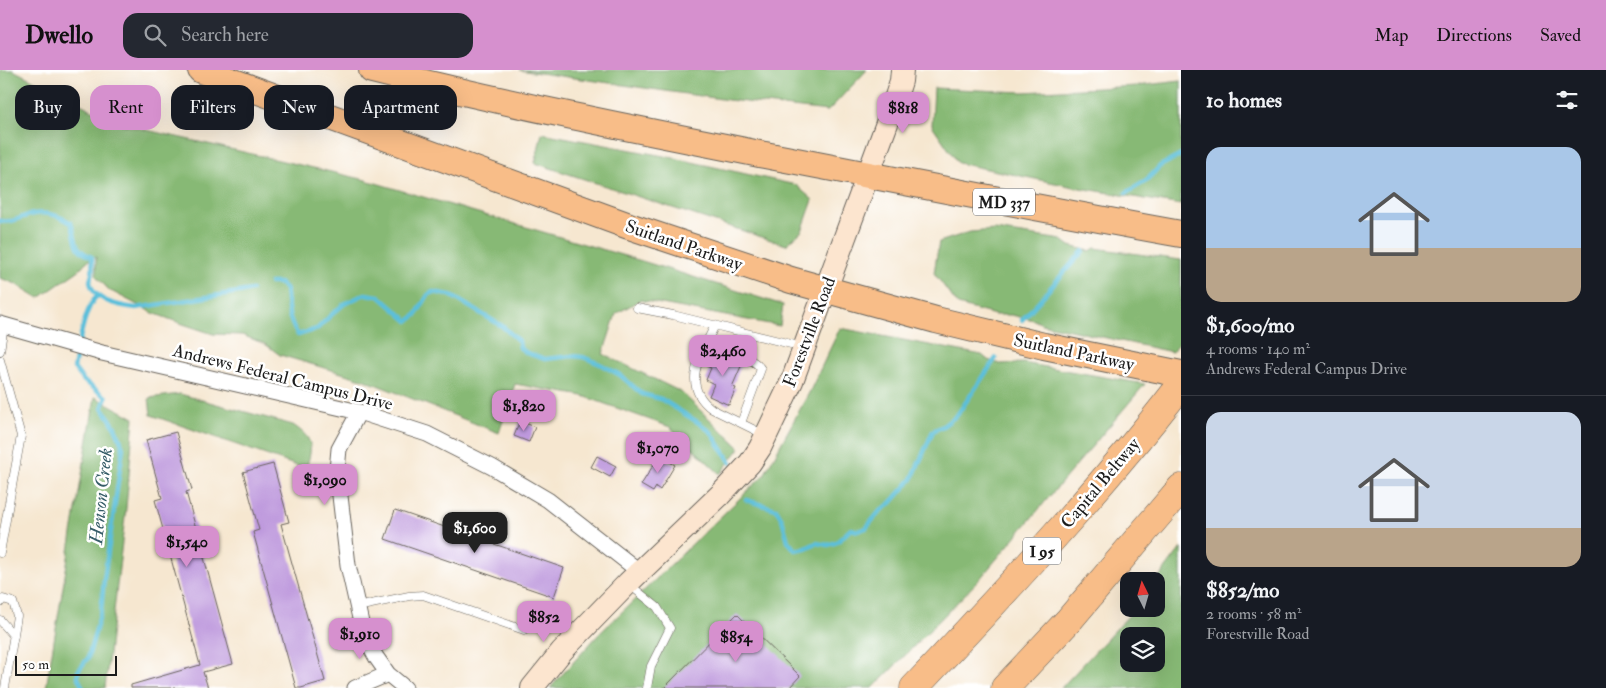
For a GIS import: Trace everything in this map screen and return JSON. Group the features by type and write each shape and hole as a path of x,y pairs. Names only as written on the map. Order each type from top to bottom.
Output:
{"highway":[{"name":"Suitland Parkway","path":"201,70 629,226 740,264 936,320 1181,374"},
{"path":"372,70 553,112 868,175"},
{"name":"MD 337","path":"868,175 1181,234"},
{"name":"Capital Beltway","path":"914,688 1024,572 1095,491 1181,385"},
{"path":"1005,688 1068,620 1181,488"}],"main road":[{"name":"Forestville Road","path":"532,688 562,652 750,463 767,436 826,290 896,98 902,70"}],"street":[{"name":"Andrews Federal Campus Drive","path":"2,325 102,352 359,412 427,434 492,466 548,500 634,578"},
{"path":"359,412 339,449 337,470 348,565 364,636 388,674 405,688"},
{"path":"355,688 388,674"}],"lane":[{"path":"637,308 804,347"},
{"path":"0,351 2,325"},
{"path":"715,325 696,369 695,386 698,394 705,404 712,409 767,436"},
{"path":"708,341 751,360 761,369 741,423"},
{"path":"0,360 21,436 0,553"},
{"path":"634,578 670,628 651,666 647,688"},
{"path":"357,607 409,596 423,595 524,630"},
{"path":"0,603 3,599 13,602 18,616 5,688"},
{"path":"0,620 14,636"}],"green space":[{"path":"0,70 13,70 43,85 15,85 15,130 80,130 80,104 90,109 90,130 146,130 362,179 642,261 783,305 780,326 640,300 616,314 603,354 681,392 740,448 720,474 670,427 583,396 515,384 499,433 362,379 280,355 265,344 242,335 213,334 180,323 153,313 109,290 96,276 96,257 86,262 78,271 39,298 16,284 0,278"},
{"path":"519,70 867,70 828,111 728,100"},
{"path":"1181,81 1181,205 1074,187 958,163 932,125 934,88 1023,92 1137,86"},
{"path":"542,133 669,157 796,185 813,200 802,231 786,245 535,163"},
{"path":"995,230 1062,240 1070,246 1090,251 1095,248 1181,260 1181,340 1172,352 1042,324 1034,320 1011,315 995,315 958,305 934,273 939,242 970,232"},
{"path":"840,328 982,355 988,360 1000,364 1023,363 1145,384 978,581 873,688 550,688 599,634 764,475 810,391"},
{"path":"180,394 293,425 305,435 310,444 310,454 306,469 151,415 149,398"},
{"path":"95,397 134,418 126,508 105,688 46,688"},
{"path":"1181,548 1181,688 1061,688 1127,618 1165,618 1165,572 1163,572"}],"building":[{"path":"713,351 742,364 732,387 736,388 729,405 709,396 714,384 706,380 711,368 706,366"},
{"path":"520,421 535,427 529,442 514,436"},
{"path":"176,432 192,490 186,492 233,664 203,672 208,688 131,688 131,685 200,665 155,500 162,498 146,440"},
{"path":"597,456 616,466 610,477 591,467"},
{"path":"659,456 675,465 660,490 656,487 653,492 641,485"},
{"path":"273,464 289,522 281,524 325,681 301,688 296,688 253,532 259,530 243,472"},
{"path":"395,510 564,568 554,597 385,539"},
{"path":"737,614 800,676 789,688 664,688"}],"waterway":[{"name":"Henson Creek","path":"1126,193 1146,181 1160,166 1181,155"},
{"name":"Henson Creek","path":"0,221 11,221 32,214 44,213 55,215 71,223 78,247 81,251 92,257 92,276 90,281 92,288 96,294 108,302 122,306 136,308 252,290"},
{"name":"Henson Creek","path":"1022,320 1083,251"},
{"name":"Henson Creek","path":"270,283 279,283 286,289 290,318 298,335 317,329 344,304 365,294 379,296 408,321 416,315 428,295 433,292 450,295 502,326 519,341 520,348 527,353 545,359 572,356 583,357 620,375 642,394 661,399 711,432 731,463"},
{"name":"Henson Creek","path":"83,688 78,678 78,671 88,658 101,611 123,448 115,427 102,408 106,397 84,381 74,368 85,318 98,295"},
{"name":"Henson Creek","path":"746,500 776,509 782,519 788,541 795,550 806,548 816,543 828,545 837,542 851,529 858,531 866,528 912,479 933,431 957,415 996,358"}]}
